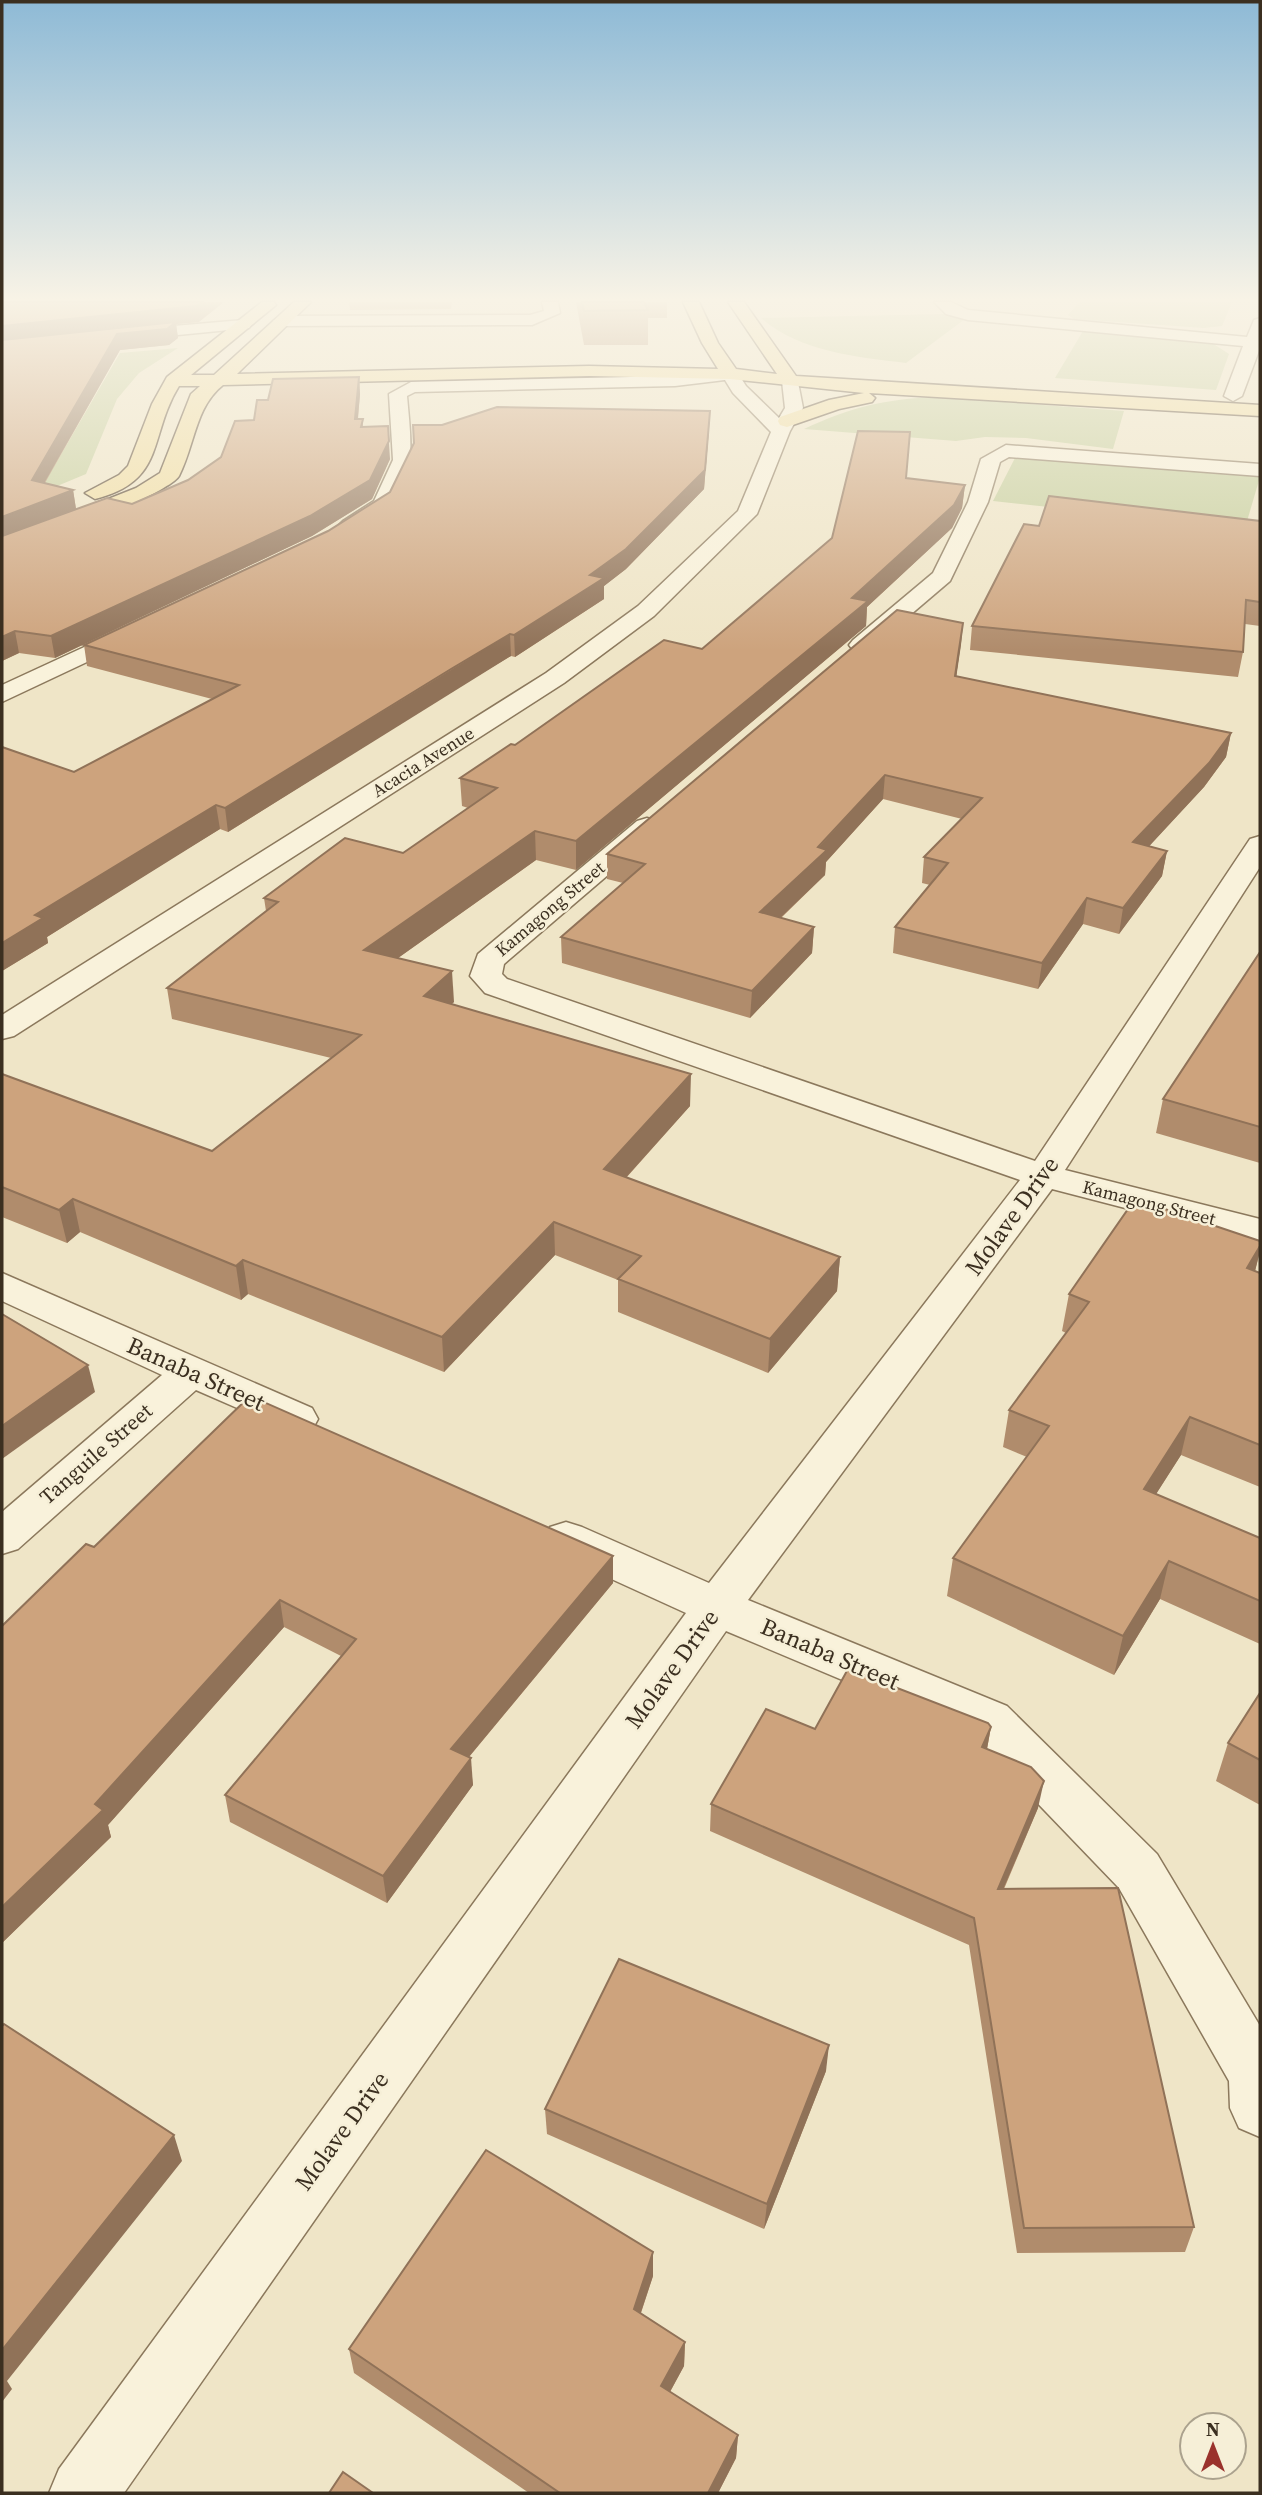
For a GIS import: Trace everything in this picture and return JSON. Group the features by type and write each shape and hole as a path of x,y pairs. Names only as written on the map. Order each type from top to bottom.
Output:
{"main road":[{"path":"2,529 92,495 130,476 138,464 154,418"},
{"path":"2,549 143,492 169,477 191,418"},
{"path":"784,426 804,418"}],"street":[{"path":"331,536 383,505 403,460 400,418"},
{"path":"775,418 784,426"},
{"name":"Acacia Avenue","path":"2,1029 555,678 646,611 747,514 788,418"},
{"path":"836,666 942,576 978,502 991,459 1006,451 1260,470"},
{"path":"2,695 146,625"},
{"name":"Kamagong Street","path":"668,809 489,961 486,976 496,986 1043,1176 1260,1231"},
{"name":"Molave Drive","path":"83,2493 717,1607 1043,1176 1260,845"},
{"name":"Banaba Street","path":"2,1286 341,1439"},
{"name":"Tanguile Street","path":"2,1537 191,1371"},
{"name":"Banaba Street","path":"529,1523 717,1607 989,1720 1139,1871 1259,2087"}],"green space":[{"path":"82,418 109,418 86,474 2,509 45,482"},
{"path":"829,418 1122,418 1113,449 1026,438 985,437 956,441 804,429"},
{"path":"1016,456 1260,477 1245,528 993,501"}],"building":[{"path":"2,418 68,418 32,480 73,490 2,517"},
{"path":"462,418 709,418 705,470 626,549 590,575 604,578 225,808 216,805 163,837 35,915 43,918 2,943 2,747 74,772 239,685 84,645 328,531 390,492 414,443 413,425 442,425"},
{"path":"363,419 361,427 388,426 389,441 370,480 310,516 51,636 15,631 2,637 2,536 107,498 132,504 188,480 221,457 235,421"},
{"path":"858,431 910,432 906,478 965,485 954,505 852,598 868,601 576,841 535,831 364,950 452,971 424,996 691,1074 604,1169 840,1257 770,1339 618,1279 641,1256 554,1222 442,1337 243,1260 236,1266 73,1199 59,1210 2,1187 2,1074 212,1151 361,1035 167,988 278,902 264,898 345,838 403,853 497,788 460,778 511,744 515,745 664,640 702,649 832,538"},
{"path":"1049,496 1260,521 1260,602 1246,600 1243,652 972,626 1024,524 1039,526"},
{"path":"897,610 963,623 955,676 1231,733 1209,763 1133,842 1167,851 1123,908 1087,898 1042,963 895,927 948,863 924,857 982,798 885,775 818,847 827,850 760,912 814,927 752,991 561,937 645,864 607,854"},
{"path":"1260,952 1260,1127 1163,1099"},
{"path":"1135,1199 1260,1241 1260,1246 1247,1268 1260,1273 1260,1445 1190,1417 1144,1489 1260,1538 1260,1601 1169,1561 1123,1636 953,1558 1049,1426 1009,1410 1089,1302 1069,1294"},
{"path":"2,1314 88,1365 2,1426"},
{"path":"250,1396 613,1556 451,1749 471,1758 383,1876 225,1795 356,1639 280,1600 95,1804 103,1810 2,1907 2,1626 86,1544 94,1547"},
{"path":"848,1669 988,1723 991,1727 982,1747 1031,1767 1044,1781 998,1889 1118,1888 1194,2227 1024,2228 974,1918 711,1804 766,1709 815,1729"},
{"path":"1260,1693 1260,1760 1228,1743"},
{"path":"619,1959 829,2045 767,2204 545,2109"},
{"path":"4,2024 174,2135 2,2350 2,2026"},
{"path":"486,2150 653,2252 634,2309 685,2342 661,2386 738,2435 708,2493 560,2493 349,2349"},
{"path":"343,2472 373,2493 329,2493"}]}
